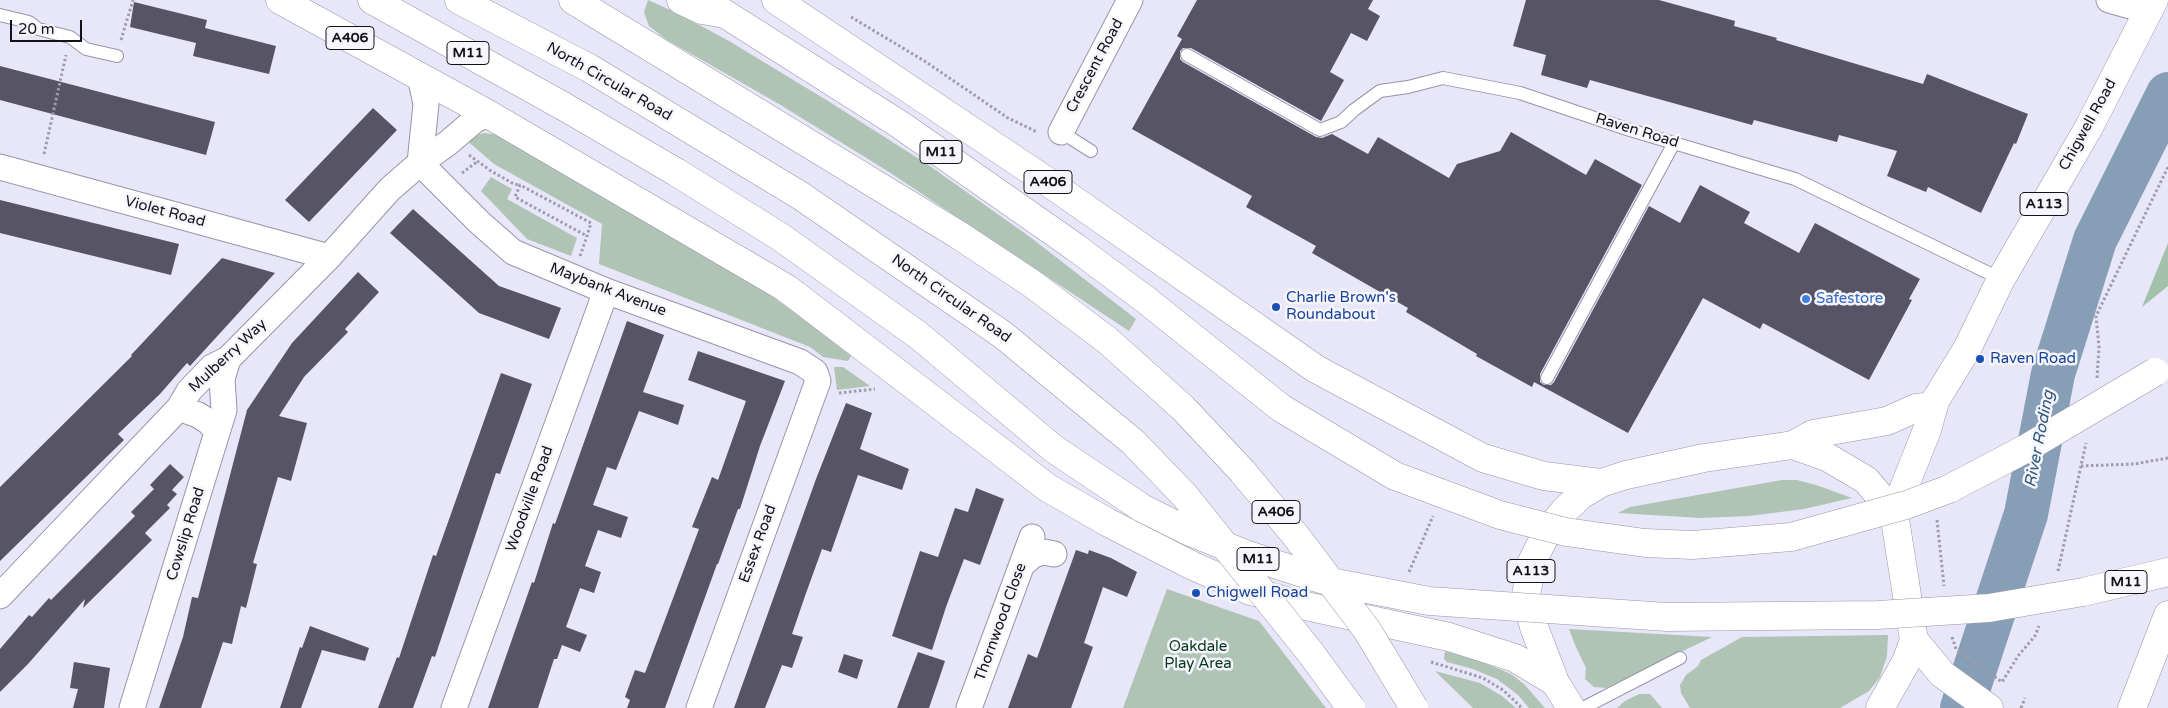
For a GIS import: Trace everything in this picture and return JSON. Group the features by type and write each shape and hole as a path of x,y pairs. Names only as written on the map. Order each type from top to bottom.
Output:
{"main road":[{"name":"A406","path":"280,0 488,114 786,288 1048,488 1107,522 1185,562 1248,590 1292,603 1449,637 1515,658 1555,682"},
{"name":"M11","path":"372,0 563,106 676,172 779,236 918,335 1054,449 1142,508 1188,531 1246,554 1311,576 1331,582 1428,600 1666,617 1878,615 1989,608 2050,599 2168,572"},
{"name":"North Circular Road","path":"459,0 589,68 801,196 1003,335 1133,442 1185,496 1304,644 1351,708"},
{"name":"A406","path":"573,0 957,234 1031,283 1107,340 1183,408 1242,470 1296,536 1367,630 1414,708"},
{"path":"681,0 702,10 729,15"},
{"name":"M11","path":"703,0 899,124 1075,247 1146,300 1281,408 1395,476 1500,515 1566,532 1645,543 1694,545 1791,537 1906,505 1949,489 2025,450 2161,367"},
{"name":"A406","path":"776,0 1045,180 1316,369 1483,458 1544,476 1601,483"},
{"name":"Chigwell Road","path":"1894,513 1935,401 1967,350 2001,280 2089,127 2151,6"},
{"name":"A113","path":"1571,708 1555,682 1534,627 1526,595 1532,562 1546,534 1565,510 1581,495 1601,483 1626,475 1704,458 1793,445 1813,434 1887,421 1916,408 1934,406"},
{"name":"A113","path":"1793,445 1827,457 1866,480 1894,513 1914,640 1906,662 1880,708"},
{"path":"2132,708 2168,615"},
{"path":"1914,640 1942,674 1984,705"}],"street":[{"name":"Crescent Road","path":"1052,130 1130,0"},
{"path":"2109,0 2151,6"},
{"path":"420,76 426,104 420,163"},
{"name":"Mulberry Way","path":"0,596 179,408 189,391 212,367 228,359 329,257 390,190 420,163 448,143 474,120 488,114"},
{"name":"Maybank Avenue","path":"420,163 479,222 513,252 606,291 800,362 816,372 825,387"},
{"name":"Violet Road","path":"0,168 329,257"},
{"name":"Woodville Road","path":"454,708 606,291"},
{"name":"Cowslip Road","path":"132,708 224,410 222,379 228,359"},
{"name":"Essex Road","path":"699,708 825,387"},
{"path":"179,408 198,415 209,422 217,432"},
{"name":"Thornwood Close","path":"969,708 1032,536"},
{"path":"1022,565 1033,555 1044,552 1054,554"}],"lane":[{"path":"0,15 29,22 38,29 70,37 86,48 117,56"},
{"name":"Raven Road","path":"1187,54 1320,130 1341,122 1354,110 1380,92 1443,78 1520,93 1674,143 1794,179 2001,280"},
{"path":"1052,130 1091,151"},
{"path":"1547,378 1674,143"},
{"path":"1583,708 1680,658"}],"path":[{"path":"117,56 133,0"},
{"path":"850,16 926,62 1008,118 1039,134 1052,130"},
{"path":"39,177 70,37"},
{"path":"457,176 478,161 506,180 520,186 591,223 587,236 515,197 520,186"},
{"path":"825,387 878,389"},
{"path":"2081,466 2134,464 2168,458"},
{"path":"1408,574 1435,511"},
{"path":"1936,514 1945,596"},
{"path":"1951,635 1956,649 2002,682"},
{"path":"1423,659 1483,678 1504,690 1522,708"},
{"path":"2020,708 2025,698"}],"green space":[{"path":"648,0 729,41 927,164 1030,237 1136,319 1129,331 889,172 779,104 667,40 649,26 644,12"},
{"path":"484,133 503,135 666,224 853,352 848,361 823,357 810,347 599,264 602,224 494,164 465,139"},
{"path":"491,177 512,189 507,199 577,238 571,256 527,239 481,191"},
{"path":"2168,243 2168,286 2142,307"},
{"path":"834,367 843,367 870,386 837,390"},
{"path":"1782,480 1797,480 1852,498 1804,509 1749,516 1701,518 1618,513 1630,507"},
{"name":"Oakdale Play Area","path":"1167,589 1259,621 1326,708 1123,708"},
{"path":"1569,629 1712,637 1606,688 1594,687 1585,679 1586,668"},
{"path":"1888,635 1887,656 1880,677 1869,691 1840,708 1690,708 1681,693 1680,685 1686,675 1698,666 1701,660 1742,637"},
{"path":"1445,651 1480,661 1511,674 1524,684 1545,708 1529,708 1518,695 1497,679 1473,669 1447,662 1444,659"},
{"path":"1435,671 1480,683 1502,696 1516,708 1473,708"},
{"path":"1639,694 1650,694 1662,708 1617,708 1625,701"}],"building":[{"path":"1197,0 1373,0 1368,9 1380,16 1367,41 1351,33 1330,72 1344,80 1321,121 1191,48 1183,48 1180,51 1180,59 1183,62 1316,137 1322,138 1332,134 1368,154 1378,137 1449,178 1457,164 1500,151 1511,132 1586,175 1595,159 1642,185 1540,374 1540,382 1544,385 1551,385 1554,382 1649,206 1680,223 1700,185 1750,212 1744,223 1799,253 1815,223 1920,279 1909,299 1912,300 1869,380 1763,323 1760,329 1703,298 1628,433 1534,382 1532,387 1476,356 1477,354 1406,312 1408,308 1312,253 1316,246 1246,207 1252,196 1132,129 1182,39 1177,36"},
{"path":"1526,0 1659,0 1735,21 1734,26 1923,84 1927,74 2028,114 2016,144 2014,143 1981,213 1928,187 1926,192 1887,176 1897,151 1839,135 1837,142 1754,120 1752,125 1590,80 1587,88 1541,75 1546,55 1513,46"},
{"path":"134,2 207,20 205,28 276,46 269,74 193,56 196,43 130,27"},
{"path":"0,66 215,122 206,155 0,100"},
{"path":"373,108 397,130 309,222 285,200"},
{"path":"0,200 179,244 171,275 0,233"},
{"path":"413,209 499,286 561,308 549,339 479,313 390,233"},
{"path":"222,258 275,273 190,366 187,363 160,394 118,434 124,440 0,561 0,487 132,356"},
{"path":"358,272 379,292 345,329 348,332 304,377 279,416 307,423 291,481 278,477 253,563 257,564 246,608 241,606 232,644 223,642 201,708 159,708 183,637 192,597 198,598 247,410 292,343"},
{"path":"627,321 664,335 643,392 684,405 678,425 639,411 616,470 607,467 593,505 628,517 621,538 598,530 585,566 601,572 594,593 580,588 566,627 587,635 580,652 562,645 557,659 554,659 538,708 488,708 532,582 534,583 553,523 555,524"},
{"path":"698,351 785,381 760,446 740,509 738,509 717,564 665,708 627,708 630,700 625,697 635,670 645,673 699,529 692,527 712,477 718,480 746,401 688,380"},
{"path":"501,373 532,384 500,474 496,473 435,657 432,656 413,708 378,708 397,657 399,658 433,555 436,556"},
{"path":"846,403 872,413 860,449 909,469 902,490 858,475 831,552 822,549 792,634 803,637 792,668 782,665 765,708 734,708 816,479"},
{"path":"170,464 184,477 172,490 177,494 167,505 170,508 145,533 152,540 83,608 85,599 28,664 0,692 0,649 29,615 32,617 49,598 51,600 135,516 131,512 154,489 150,485"},
{"path":"976,488 1004,499 980,565 964,559 932,650 892,636 920,551 938,557 955,508 968,512"},
{"path":"1076,550 1088,554 1089,550 1111,558 1137,572 1127,597 1103,587 1084,643 1093,647 1071,708 1008,708 1028,654 1037,658"},
{"path":"310,626 369,648 365,661 322,650 301,708 280,708 300,647 302,648"},
{"path":"918,652 945,661 929,708 897,708"},
{"path":"844,654 863,660 857,679 838,672"},
{"path":"74,662 110,668 104,708 73,708 78,689 70,688"}],"waterway":[{"name":"River Roding","path":"1962,708 2026,514 2053,374 2095,240 2168,94"}],"place":[{"name":"Safestore","path":"1806,299"},
{"name":"Charlie Brown's Roundabout","path":"1276,307"},
{"name":"Raven Road","path":"1980,359"},
{"name":"Chigwell Road","path":"1196,593"}]}
